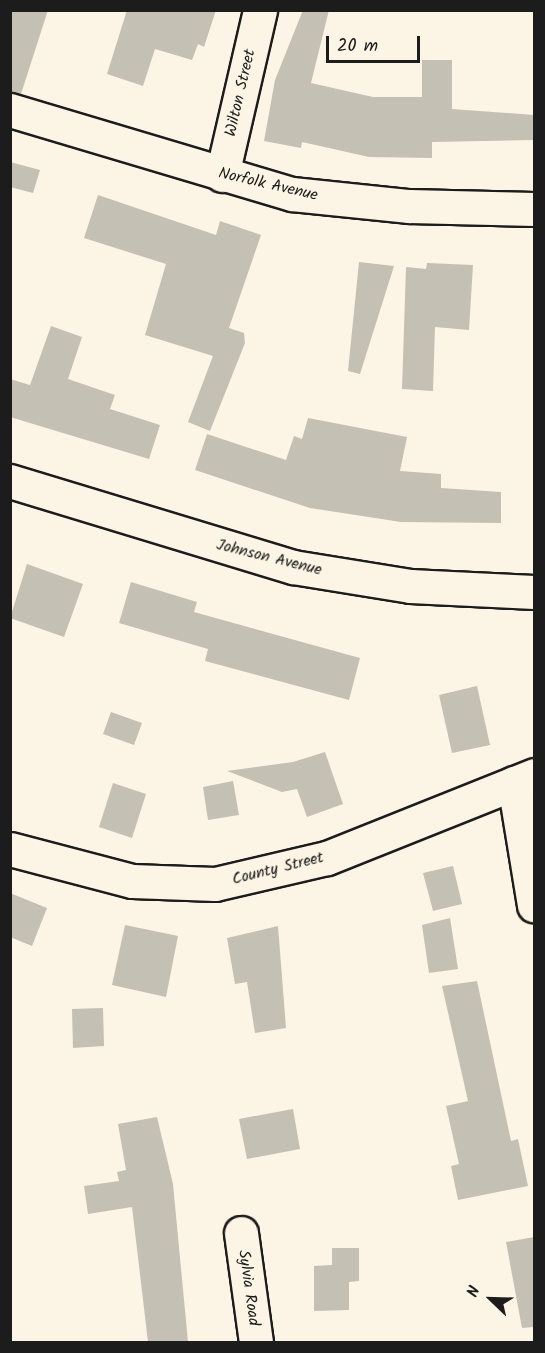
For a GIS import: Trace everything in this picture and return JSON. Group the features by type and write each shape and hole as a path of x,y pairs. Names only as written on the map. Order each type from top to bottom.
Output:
{"street":[{"name":"Wilton Street","path":"222,175 260,10"},
{"name":"Norfolk Avenue","path":"10,110 222,175 324,198 534,209"},
{"name":"Johnson Avenue","path":"10,481 292,567 410,586 534,592"},
{"name":"County Street","path":"10,849 132,881 215,884 327,858 524,779"},
{"path":"524,779 534,905"},
{"name":"Sylvia Road","path":"241,1233 256,1342"}],"building":[{"path":"10,10 48,10 21,94 10,92"},
{"path":"127,10 216,10 204,47 198,44 192,60 155,49 143,86 107,74"},
{"path":"303,10 329,10 311,83 373,97 422,97 422,60 452,60 452,109 534,115 534,140 432,142 432,158 369,157 302,142 301,148 264,141 275,80"},
{"path":"10,162 40,170 33,193 10,187"},
{"path":"98,195 216,235 220,221 261,235 229,328 244,333 245,343 210,431 188,422 213,356 145,335 166,264 84,238"},
{"path":"359,262 394,266 360,374 348,371"},
{"path":"427,263 473,265 469,330 435,327 433,391 402,389 406,267 426,269"},
{"path":"51,326 82,337 68,379 115,395 110,409 160,425 149,459 10,417 10,379 30,385"},
{"path":"308,418 407,437 400,471 441,474 441,488 501,492 501,523 401,522 310,508 195,470 207,434 286,460 294,436 302,439"},
{"path":"27,564 83,584 64,637 10,618"},
{"path":"131,582 197,602 194,612 360,658 349,700 205,661 208,649 119,623"},
{"path":"477,686 490,745 452,753 439,695"},
{"path":"111,712 142,723 134,745 103,734"},
{"path":"325,752 343,804 307,817 297,789 282,792 227,771 293,762"},
{"path":"233,781 239,815 208,820 203,787"},
{"path":"113,783 146,794 132,838 99,827"},
{"path":"453,866 462,904 433,911 423,873"},
{"path":"10,893 47,908 32,946 10,937"},
{"path":"450,918 458,969 429,973 422,925"},
{"path":"125,925 178,936 166,997 112,985"},
{"path":"278,926 286,1028 255,1033 247,982 235,984 227,938"},
{"path":"477,981 511,1141 518,1139 528,1186 458,1200 451,1166 459,1164 446,1106 468,1101 442,986"},
{"path":"103,1008 104,1046 73,1048 72,1009"},
{"path":"293,1109 300,1149 247,1159 239,1119"},
{"path":"157,1117 173,1184 188,1342 148,1342 132,1207 88,1214 84,1186 119,1181 117,1172 126,1170 118,1124"},
{"path":"534,1237 534,1327 522,1328 506,1242"},
{"path":"332,1248 359,1248 359,1281 349,1282 349,1310 314,1311 314,1266 332,1265"}]}
